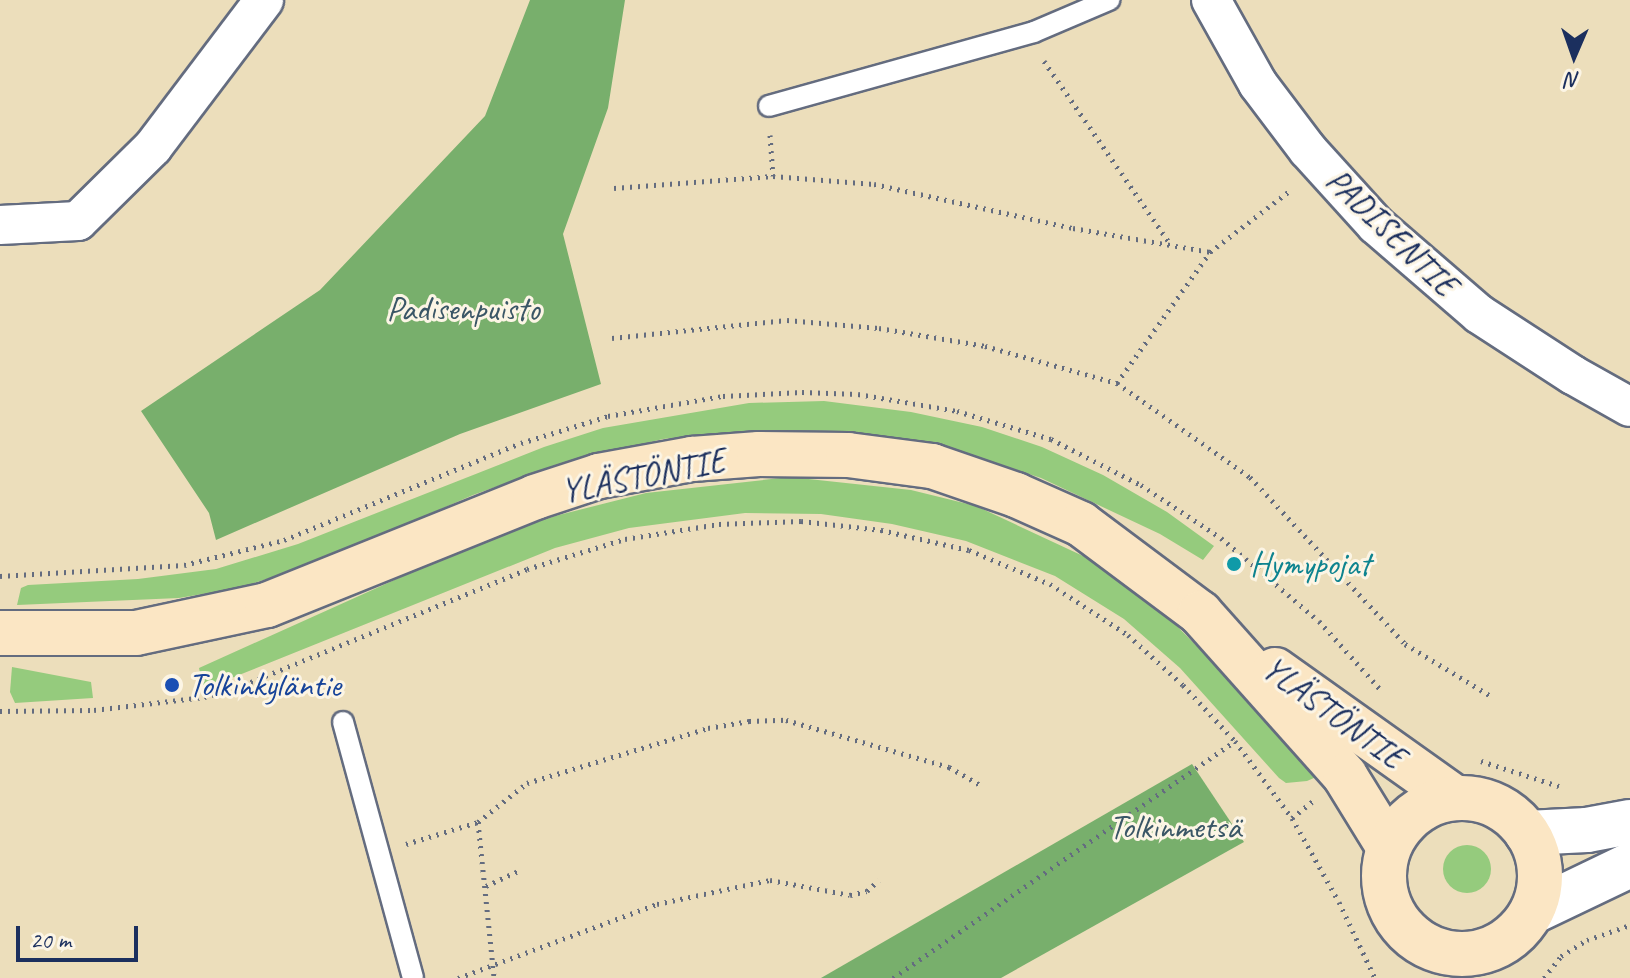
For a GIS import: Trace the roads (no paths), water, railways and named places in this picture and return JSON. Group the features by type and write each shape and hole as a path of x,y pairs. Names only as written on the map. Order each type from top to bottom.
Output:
{"main road":[{"name":"YLÄSTÖNTIE","path":"0,633 136,633 267,605 535,497 599,476 692,459 759,454 848,455 932,466 1016,495 1081,524 1152,574 1215,627 1454,797"},
{"name":"YLÄSTÖNTIE","path":"1215,627 1345,776 1388,846"},
{"path":"1454,797 1499,806 1527,833 1540,868 1537,898 1532,912 1491,963 1473,954 1451,954 1427,947 1408,934 1395,918 1385,897 1382,872 1388,846 1412,814 1431,803 1454,797"},
{"path":"1408,934 1426,978"}],"street":[{"path":"0,225 78,221 153,147 264,0"},
{"name":"PADISENTIE","path":"1211,0 1258,84 1308,150 1376,225 1479,314 1573,375 1630,407"},
{"path":"1527,833 1587,830 1630,822"},
{"path":"1532,912 1630,865"}],"lane":[{"path":"769,106 1025,34 1109,0"},
{"path":"343,722 413,978"}],"place":[{"name":"Hymypojat","path":"1234,564"},
{"name":"Tolkinkyläntie","path":"172,685"}],"park label":[{"name":"Padisenpuisto","path":"463,309"},
{"name":"Tolkinmetsä","path":"1175,827"}]}
